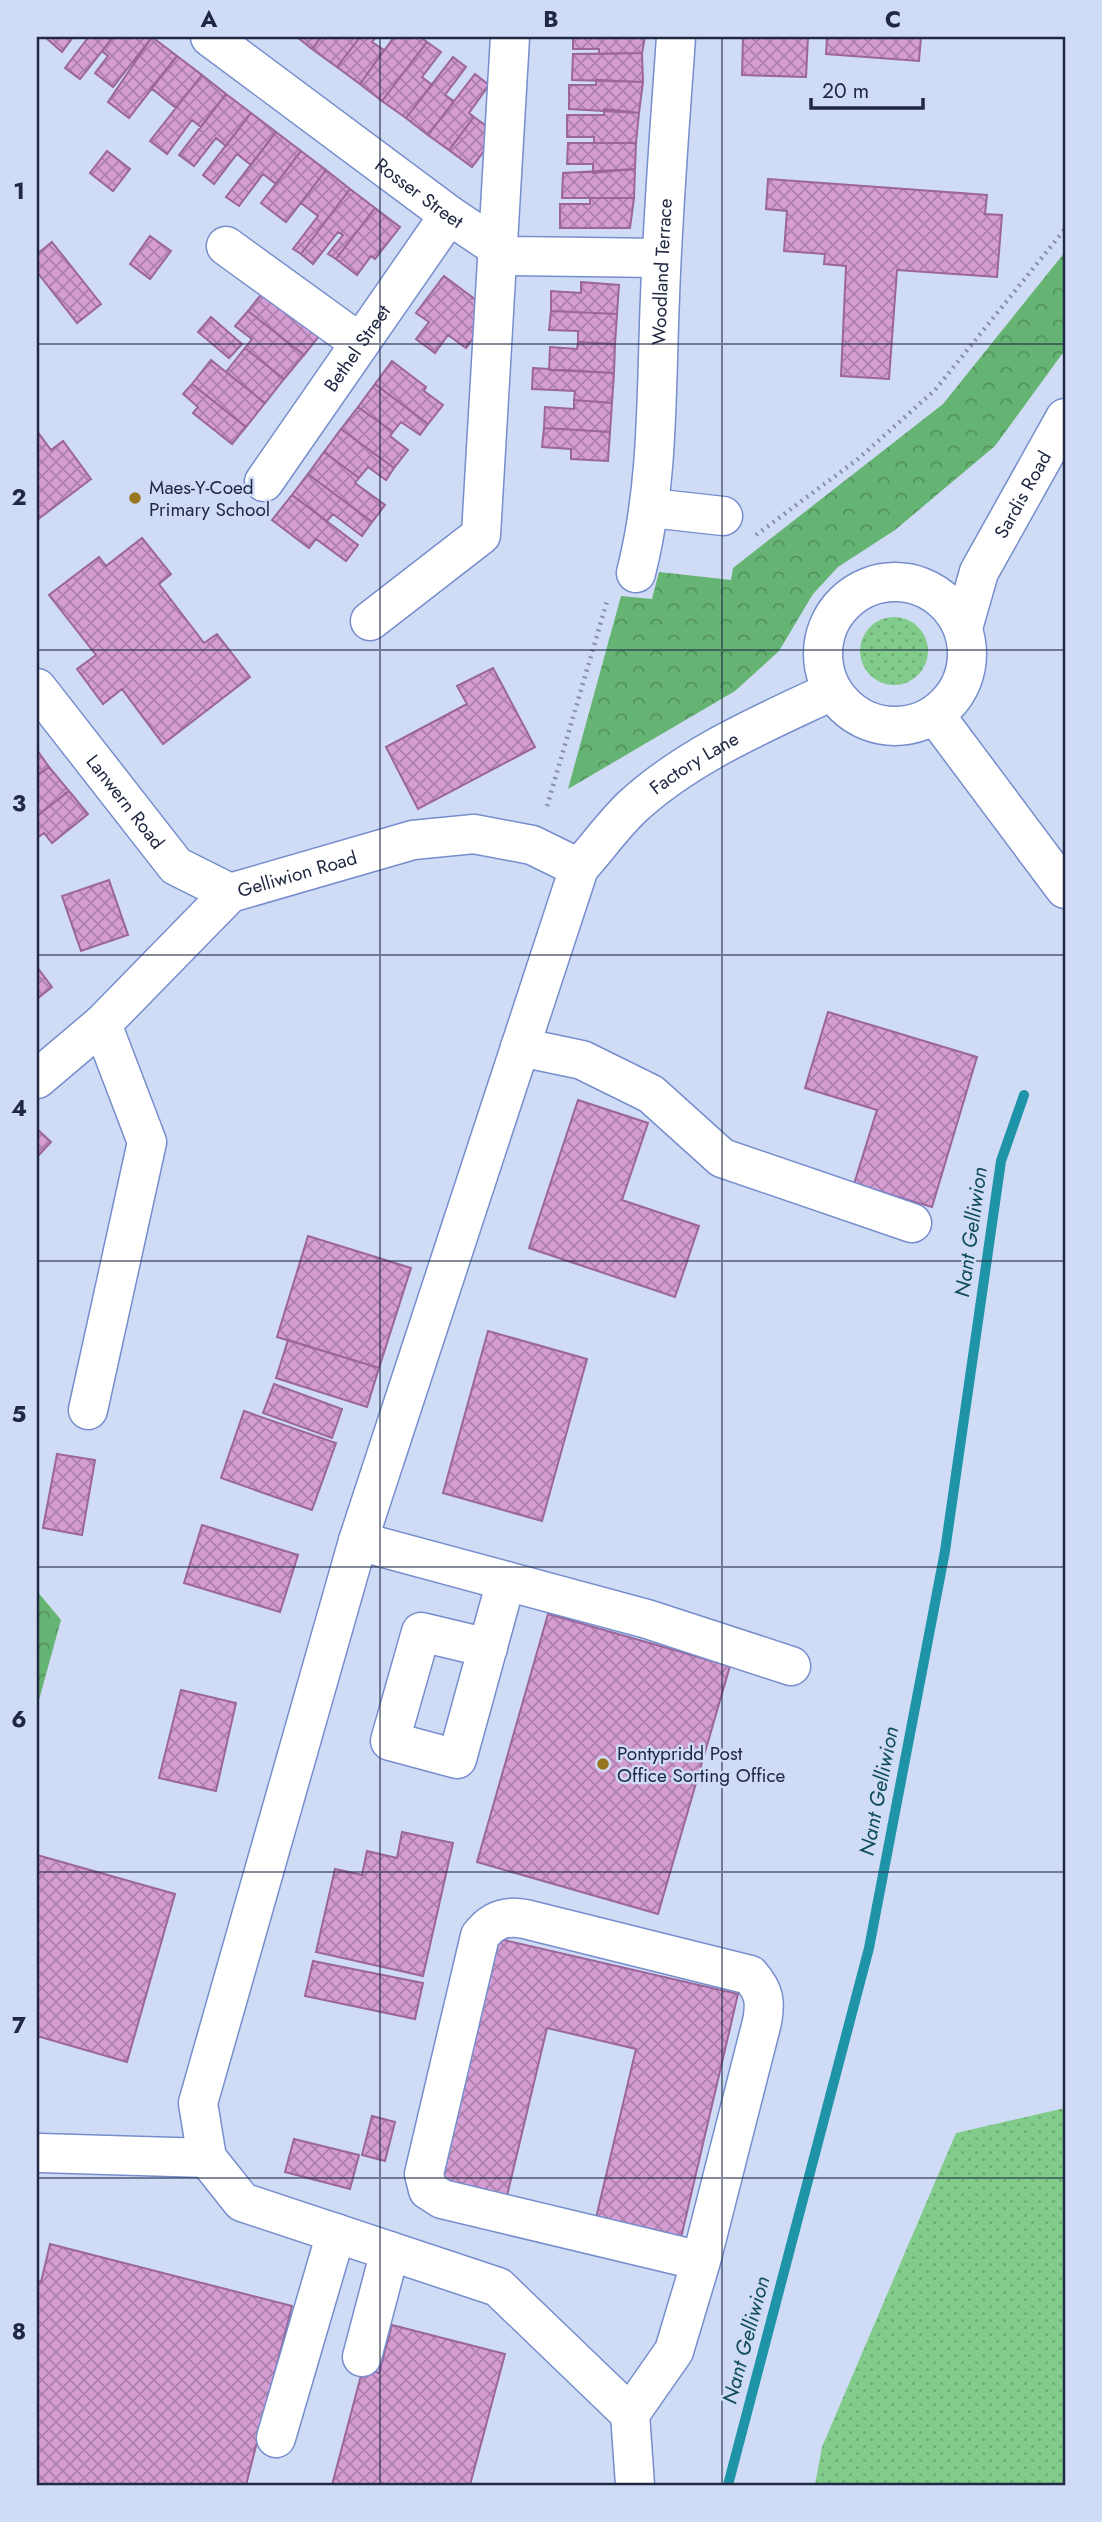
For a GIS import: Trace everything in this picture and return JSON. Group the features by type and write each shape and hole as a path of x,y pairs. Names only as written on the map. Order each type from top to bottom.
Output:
{"street":[{"name":"Rosser Street","path":"210,37 449,215 510,256 661,258"},
{"path":"370,621 481,535 510,37"},
{"name":"Woodland Terrace","path":"623,582 651,508 661,258 676,37"},
{"name":"Bethel Street","path":"264,482 449,215"},
{"path":"226,246 360,343"},
{"name":"Sardis Road","path":"962,628 979,572 1065,418"},
{"path":"651,508 739,526"},
{"path":"914,584 937,595 954,613 962,628 967,652 964,675 953,698 935,715 912,725 878,725 855,715 832,691 823,668 822,651 828,626 841,605 860,590 885,583 914,584 979,572"},
{"name":"Lanwern Road","path":"37,688 176,866 230,893"},
{"name":"Factory Lane","path":"579,869 632,807 684,768 750,730 832,691"},
{"path":"935,715 1065,889"},
{"name":"Gelliwion Road","path":"37,1079 102,1024 230,893 413,840 474,834 532,845 579,869"},
{"path":"579,869 358,1541 198,2103 207,2158 242,2202 498,2287 630,2414"},
{"path":"88,1410 147,1142 102,1024"},
{"path":"520,1047 582,1060 651,1094 722,1158 912,1223"},
{"path":"358,1541 647,1619 791,1666"},
{"path":"488,1648 506,1581"},
{"path":"635,2485 630,2414 674,2351 701,2261 765,2004 758,1985 750,1975 511,1916 488,1925 480,1936 424,2174 428,2190 442,2199 701,2261"},
{"path":"40,2153 207,2158"},
{"path":"276,2438 336,2233"},
{"path":"362,2357 390,2251"}],"path":[{"path":"739,526 858,459 935,390 1065,229"},
{"path":"548,806 623,582"}],"green space":[{"path":"1065,252 1065,350 995,446 895,530 838,567 813,594 779,651 735,691 568,789 621,596 652,599 659,572 731,580 733,568 943,404"},
{"path":"894,617 907,620 918,627 925,638 928,651 925,664 918,675 907,682 894,685 881,682 870,675 863,664 860,651 863,638 870,627 881,620"},
{"path":"37,1591 61,1620 37,1707"},
{"path":"1065,2108 1065,2485 815,2485 822,2447 956,2133"}],"building":[{"path":"45,37 73,37 62,52"},
{"path":"84,37 113,37 80,79 65,68 87,39"},
{"path":"113,37 152,37 113,87 95,73 108,56 102,51"},
{"path":"152,37 177,56 129,118 108,102"},
{"path":"297,37 321,37 312,49"},
{"path":"321,37 360,37 337,67 312,49"},
{"path":"360,37 376,37 372,42 384,50 360,84 337,67"},
{"path":"394,37 420,37 427,42 382,101 360,84"},
{"path":"573,37 645,37 642,53 599,54 599,49 573,49"},
{"path":"743,37 808,37 806,77 742,75"},
{"path":"827,37 921,37 919,61 826,54"},
{"path":"427,42 441,52 422,77 432,85 406,118 382,101"},
{"path":"642,53 643,82 572,80 573,54"},
{"path":"177,56 202,75 176,108 151,88"},
{"path":"453,57 466,67 445,95 454,101 428,135 406,118"},
{"path":"475,74 489,85 469,113 474,117 449,150 428,135"},
{"path":"202,75 226,94 201,127 192,120 167,154 150,141"},
{"path":"596,80 643,82 639,113 569,109 569,85 596,85"},
{"path":"226,94 251,113 226,146 216,138 194,166 179,155"},
{"path":"604,109 639,113 636,143 594,143 594,137 567,137 567,115 604,115"},
{"path":"251,113 276,132 251,165 237,154 214,184 203,175"},
{"path":"474,117 497,134 472,167 449,150"},
{"path":"276,132 301,151 276,184 263,174 239,206 226,197"},
{"path":"568,143 636,143 635,169 593,173 593,164 567,164"},
{"path":"107,151 130,169 113,191 90,173"},
{"path":"301,151 326,170 286,222 261,203"},
{"path":"635,169 634,198 562,198 563,173"},
{"path":"326,170 350,189 301,254 293,249 318,216 301,203"},
{"path":"768,179 987,195 985,214 1002,215 997,277 897,270 889,379 841,376 846,266 824,264 825,254 784,251 787,211 766,209"},
{"path":"350,189 375,208 336,259 328,254 343,235 338,232 313,264 301,254"},
{"path":"590,198 634,198 630,228 560,228 560,204 590,204"},
{"path":"375,208 400,227 375,259 371,256 357,275 336,259"},
{"path":"150,236 171,251 150,279 130,264"},
{"path":"52,242 101,304 77,323 37,272 37,254"},
{"path":"444,276 492,312 466,348 448,335 435,353 416,339 429,322 416,313"},
{"path":"581,282 619,285 617,314 551,311 551,291 581,293"},
{"path":"267,287 323,331 304,355 248,311"},
{"path":"248,311 304,355 284,379 245,348 252,339 235,326"},
{"path":"551,311 617,314 615,344 578,342 578,331 549,330"},
{"path":"211,317 242,344 229,358 198,332"},
{"path":"578,342 615,344 614,373 549,370 550,347 577,349"},
{"path":"245,348 284,379 265,403 226,372"},
{"path":"211,360 265,403 246,427 192,384"},
{"path":"392,361 426,387 424,391 443,405 428,424 375,384"},
{"path":"533,368 614,373 612,403 574,400 575,391 532,389"},
{"path":"192,384 246,427 232,444 193,413 198,407 183,394"},
{"path":"375,384 428,424 420,435 401,422 393,432 358,407"},
{"path":"574,400 612,403 610,432 544,428 545,407 574,409"},
{"path":"358,407 393,432 390,436 408,450 394,468 341,429"},
{"path":"544,428 610,432 608,461 571,459 571,449 542,447"},
{"path":"341,429 394,468 386,480 368,467 359,478 324,452"},
{"path":"37,431 51,450 63,441 91,479 37,520"},
{"path":"324,452 359,478 355,483 385,505 372,522 308,474"},
{"path":"308,474 372,522 362,536 333,514 327,521 292,495"},
{"path":"292,495 358,545 346,561 316,539 309,548 272,520"},
{"path":"142,538 171,574 159,584 204,643 217,634 250,677 163,744 122,689 103,704 77,669 96,655 49,595 99,557 106,566"},
{"path":"493,668 535,747 418,809 386,747 467,704 457,686"},
{"path":"37,750 49,767 37,776"},
{"path":"49,767 69,791 37,816 37,776"},
{"path":"69,791 88,814 52,843 44,833 37,838 37,816"},
{"path":"109,880 128,935 81,951 62,896"},
{"path":"37,967 52,987 37,999"},
{"path":"828,1012 977,1057 932,1207 854,1184 877,1110 805,1088"},
{"path":"578,1100 648,1123 622,1200 699,1226 675,1297 529,1248"},
{"path":"37,1129 51,1142 37,1157"},
{"path":"308,1236 411,1268 379,1368 277,1337"},
{"path":"488,1331 587,1359 542,1521 443,1493"},
{"path":"288,1340 379,1368 367,1407 276,1378"},
{"path":"274,1384 342,1409 332,1438 263,1413"},
{"path":"244,1411 336,1443 312,1510 221,1478"},
{"path":"57,1454 95,1460 82,1535 43,1528"},
{"path":"202,1525 298,1555 280,1612 184,1583"},
{"name":"Pontypridd Post Office Sorting Office","path":"548,1614 730,1666 658,1914 477,1862"},
{"path":"181,1690 236,1703 216,1791 159,1778"},
{"path":"402,1832 453,1843 423,1976 316,1952 335,1869 362,1875 367,1851 397,1858"},
{"path":"37,1855 175,1894 127,2062 37,2036"},
{"path":"491,1937 738,1994 680,2242 595,2222 636,2049 547,2028 506,2200 433,2183"},
{"path":"313,1961 423,1983 415,2019 305,1996"},
{"path":"372,2116 395,2122 385,2161 362,2155"},
{"path":"294,2139 359,2155 350,2189 285,2172"},
{"path":"50,2244 292,2306 246,2485 37,2485 37,2281 41,2282"},
{"path":"392,2325 505,2354 470,2485 332,2485 363,2368 379,2373"}],"waterway":[{"name":"Nant Gelliwion","path":"728,2485 869,1948 945,1551 1001,1161 1024,1095"}],"place":[{"name":"Maes-Y-Coed Primary School","path":"135,498"},
{"name":"Pontypridd Post Office Sorting Office","path":"603,1764"}]}
